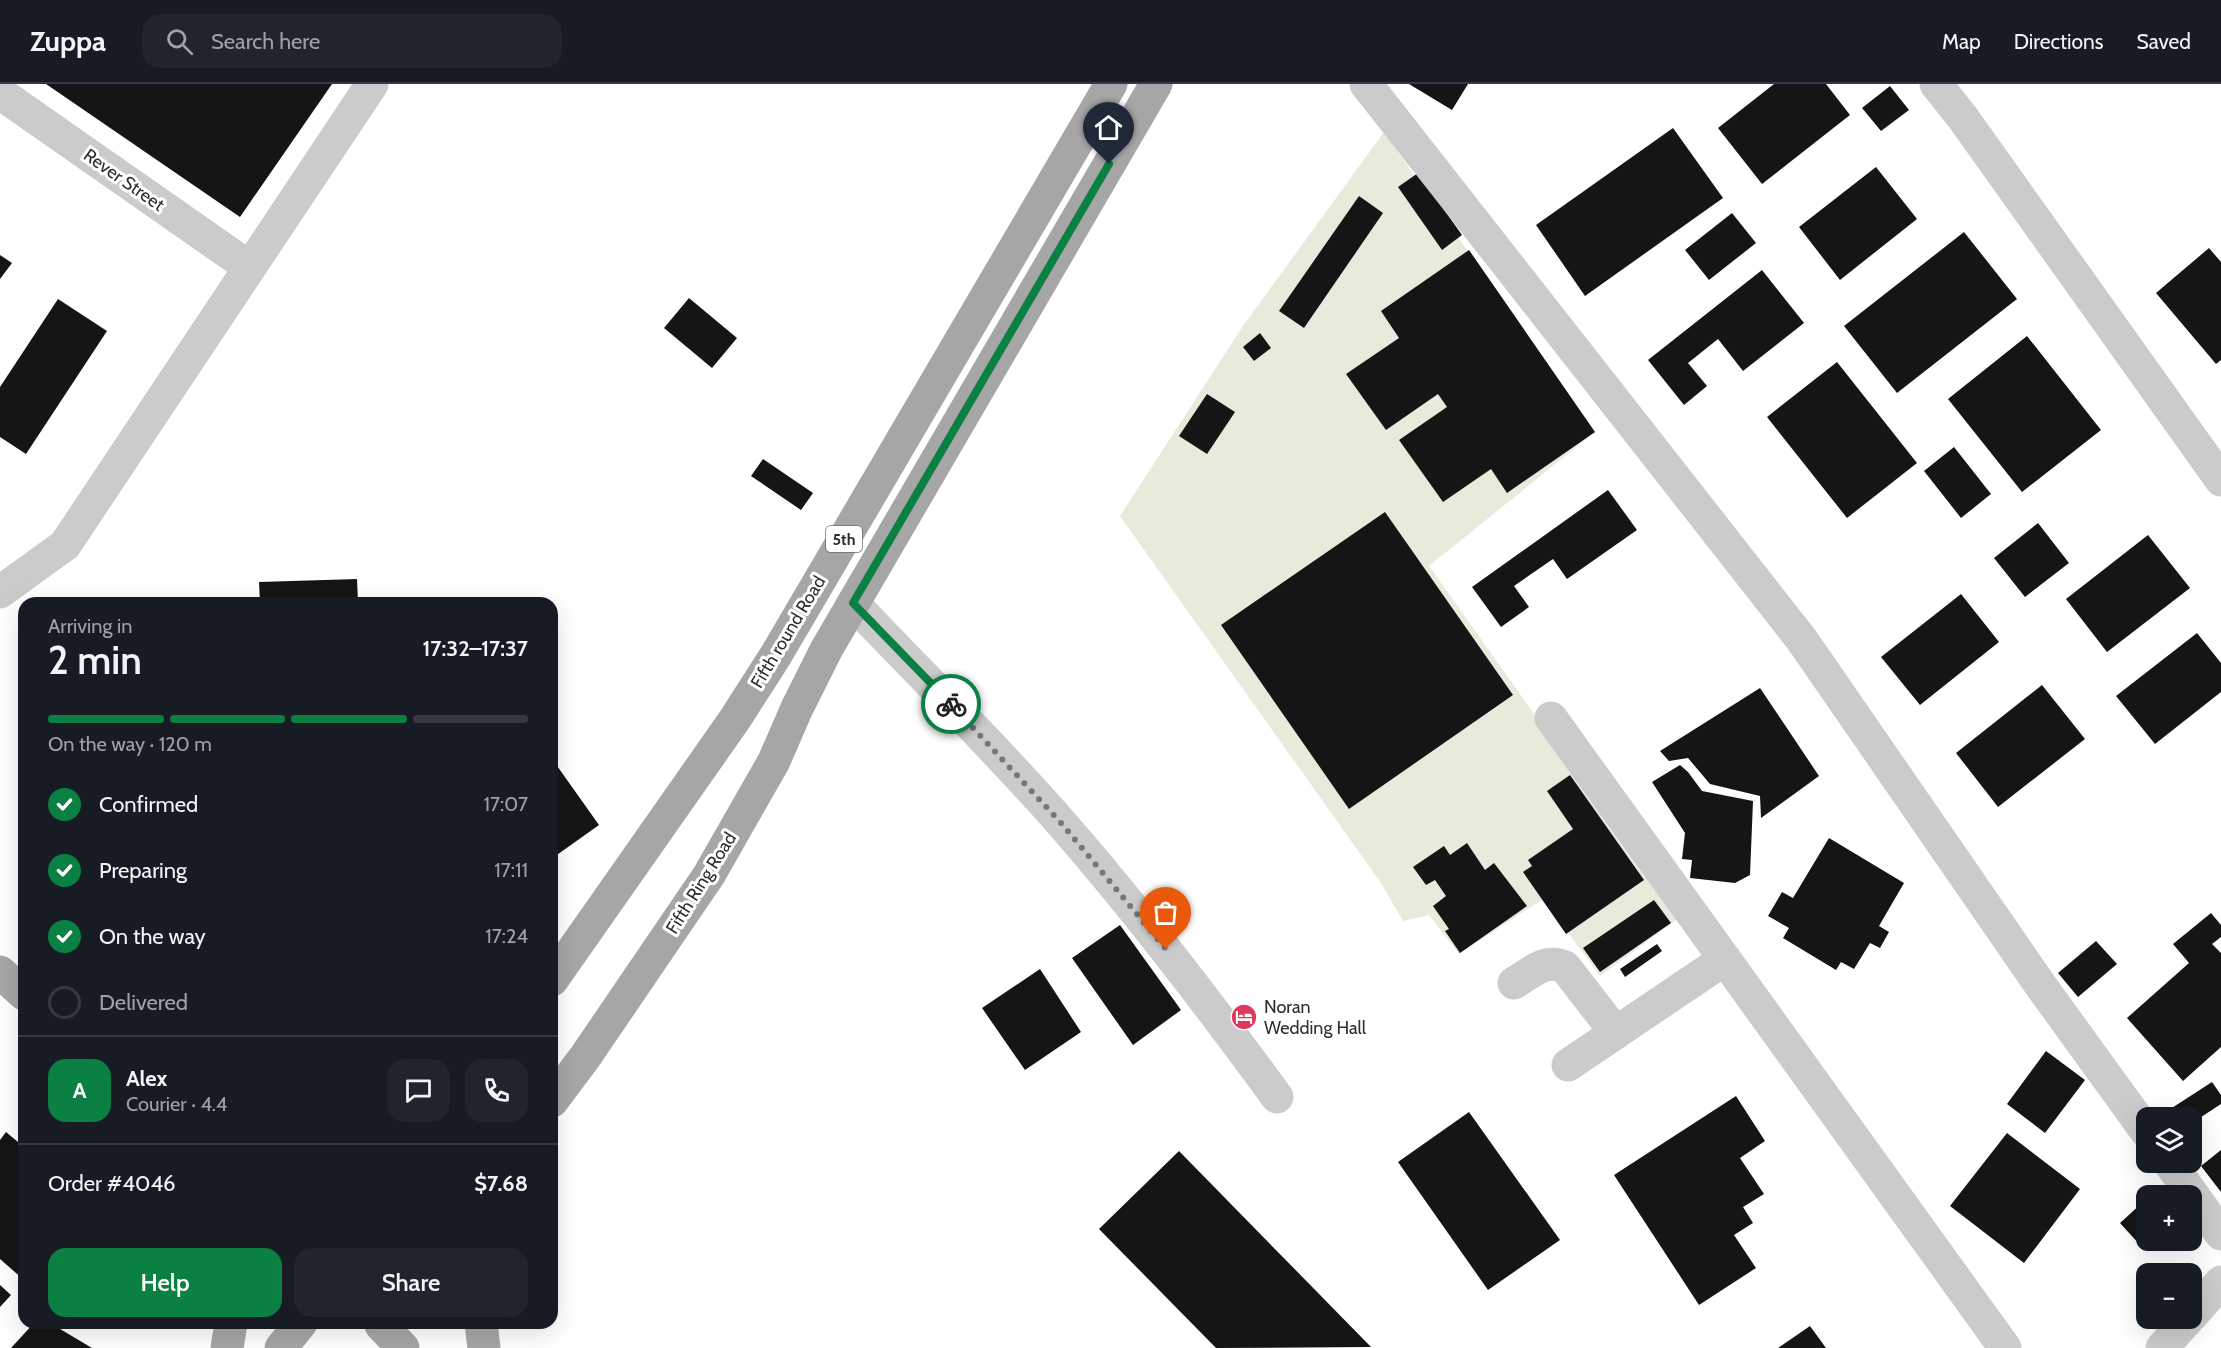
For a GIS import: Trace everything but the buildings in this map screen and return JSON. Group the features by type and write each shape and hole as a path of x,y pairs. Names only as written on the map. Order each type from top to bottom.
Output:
{"main road":[{"name":"Fifth round Road","path":"558,971 735,719 776,655 1111,84"},
{"name":"Fifth Ring Road","path":"558,1093 709,875 774,761 826,650 1156,84"},
{"path":"0,972 18,988"},
{"path":"227,1348 230,1329"},
{"path":"281,1348 296,1329"},
{"path":"482,1329 484,1348"}],"street":[{"path":"0,592 64,545 372,84"},
{"path":"1366,84 1802,640 2041,986 2136,1117"},
{"path":"1936,84 1963,118 2221,480"},
{"name":"Rever Street","path":"0,93 249,267"},
{"path":"853,603 985,739 1062,824 1202,994 1277,1097"},
{"path":"1551,718 2005,1348"},
{"path":"1568,1065 1725,959"},
{"path":"1514,983 1546,963 1557,963 1565,967 1616,1033"},
{"path":"2177,1173 2221,1234"},
{"path":"2202,1303 2221,1282"},
{"path":"2162,1348 2179,1329"}],"shaded area":[{"path":"1384,132 1595,432 1429,566 1679,918 1600,976 1543,899 1459,954 1429,915 1403,921 1381,883 1120,516 1243,326"}],"way so far":[{"path":"951,704 1062,824 1166,949"}],"place":[{"name":"Noran Wedding Hall","path":"1244,1017"}],"route":[{"path":"951,704 853,603 1109,164"}]}
